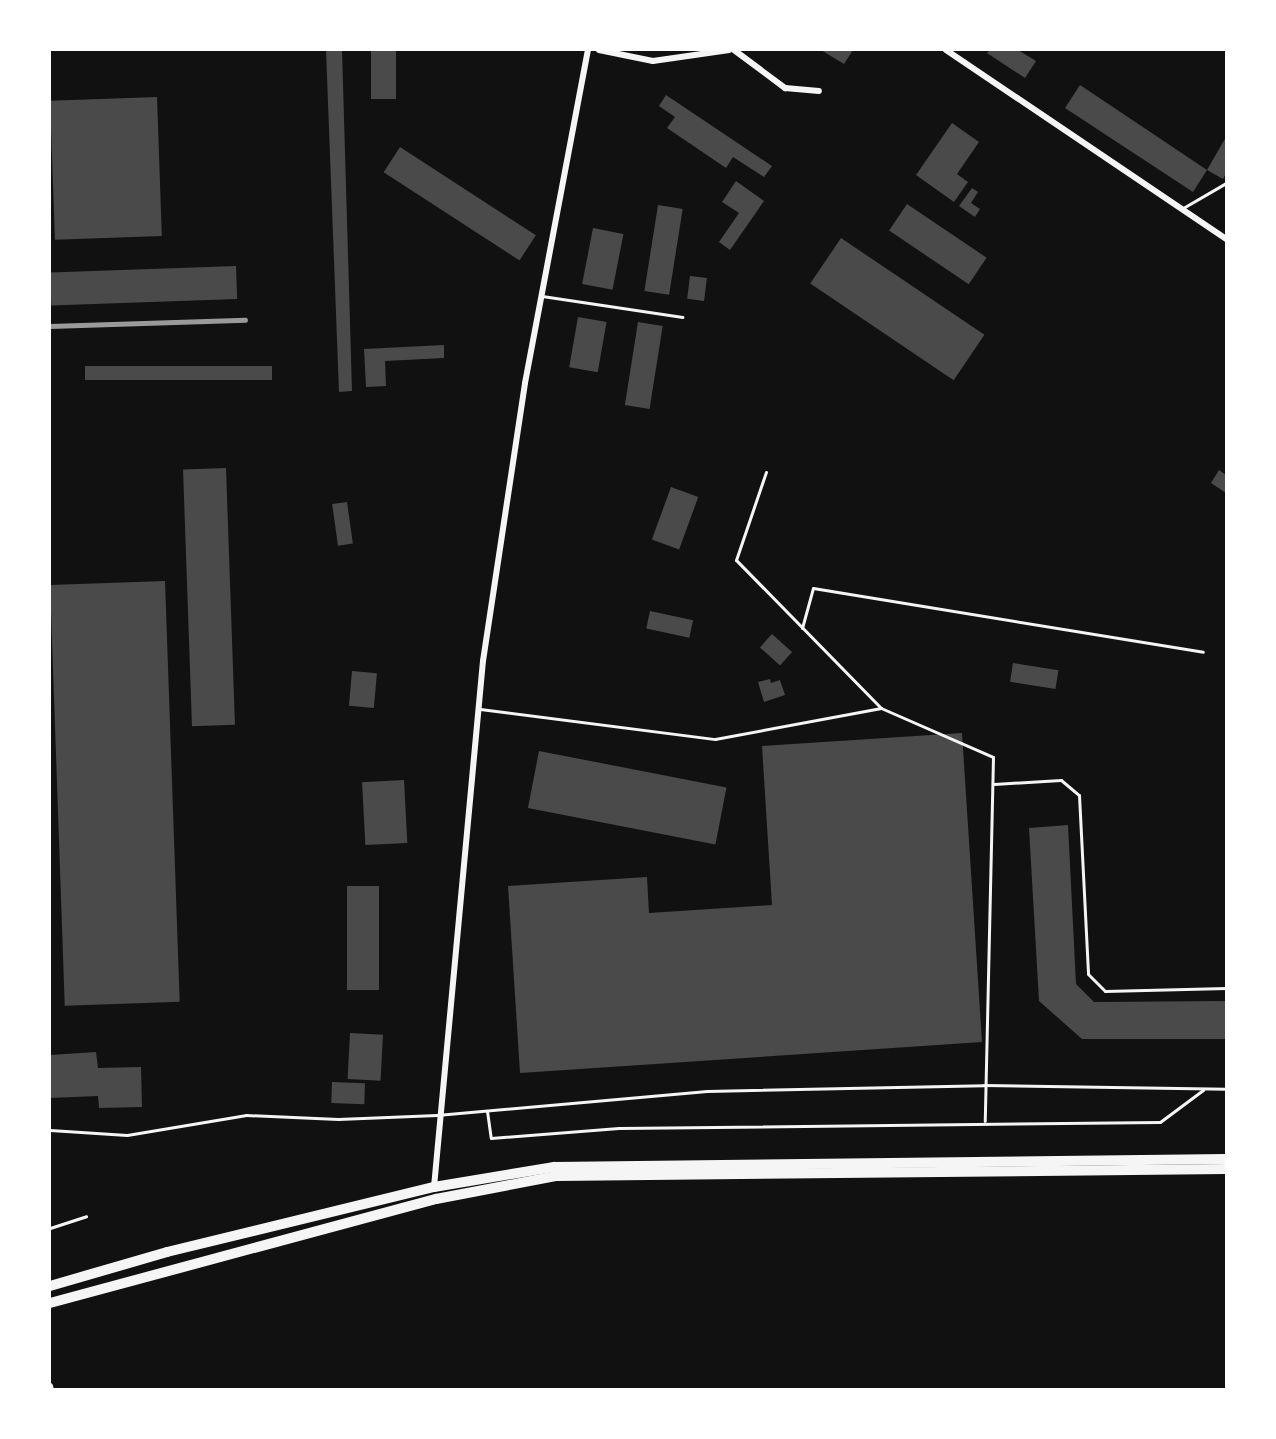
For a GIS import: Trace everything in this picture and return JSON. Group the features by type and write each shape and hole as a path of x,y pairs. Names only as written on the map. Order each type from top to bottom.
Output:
{"main road":[{"path":"50,1286 167,1252 434,1187 509,1173 596,1165 1227,1159"},
{"path":"50,1303 436,1199 557,1176 598,1173 1227,1169"},
{"path":"434,1187 436,1199"}],"street":[{"path":"434,1187 437,1115 478,709 540,296 588,50"},
{"path":"599,50 653,61 729,50"},
{"path":"734,50 785,88 819,92"},
{"path":"946,50 1227,239"}],"lane":[{"path":"1183,208 1227,183"},
{"path":"540,296 682,317"},
{"path":"766,472 736,560 881,708 993,757 985,1121"},
{"path":"802,628 813,588 1203,652"},
{"path":"478,709 715,739 881,708"},
{"path":"994,784 1061,780 1079,795 1088,974 1105,991 1227,988"},
{"path":"50,1130 127,1135 246,1115 338,1119 437,1115 707,1091 984,1085 1227,1089"},
{"path":"487,1111 491,1138 619,1128 985,1121 1160,1122 1205,1089"},
{"path":"50,1228 86,1216"}],"building":[{"path":"326,50 342,50 352,391 339,392"},
{"path":"371,50 396,50 396,99 371,99"},
{"path":"821,50 853,50 844,64"},
{"path":"990,50 1018,50 1036,61 1025,78 987,53"},
{"path":"1080,85 1207,170 1193,192 1065,108"},
{"path":"666,95 772,166 764,177 733,157 726,168 667,128 675,117 659,106"},
{"path":"157,97 162,236 55,240 50,101"},
{"path":"952,123 979,142 957,174 968,182 954,202 916,175"},
{"path":"1226,137 1226,173 1223,179 1207,170"},
{"path":"400,147 536,235 520,260 384,172"},
{"path":"736,181 764,201 730,250 719,242 739,213 722,202"},
{"path":"972,188 978,192 971,203 980,209 975,217 959,206"},
{"path":"907,204 987,258 969,284 889,231"},
{"path":"658,205 683,209 669,295 644,291"},
{"path":"593,228 623,234 613,290 582,284"},
{"path":"841,238 984,335 954,380 810,284"},
{"path":"236,266 237,299 51,305 50,272"},
{"path":"690,276 707,278 704,301 687,299"},
{"path":"578,317 607,322 598,372 569,367"},
{"path":"638,322 663,326 650,409 625,405"},
{"path":"444,345 444,358 385,361 386,386 366,387 364,349"},
{"path":"85,366 272,366 272,380 85,380"},
{"path":"226,468 235,725 192,726 183,470"},
{"path":"1219,470 1226,475 1226,493 1211,483"},
{"path":"671,487 698,497 679,550 652,540"},
{"path":"347,502 353,544 338,546 332,504"},
{"path":"165,581 180,1002 65,1006 50,585"},
{"path":"650,611 693,620 689,638 646,629"},
{"path":"772,634 792,652 780,665 760,647"},
{"path":"1013,663 1058,670 1055,689 1010,682"},
{"path":"352,671 377,673 374,708 349,706"},
{"path":"770,679 771,683 780,680 785,695 764,702 758,682"},
{"path":"962,733 982,1042 520,1073 508,886 647,877 649,913 772,905 762,746"},
{"path":"539,751 726,787 715,844 528,808"},
{"path":"404,780 407,843 365,845 362,782"},
{"path":"1068,825 1076,984 1094,1002 1226,1001 1226,1039 1082,1039 1039,1001 1029,828"},
{"path":"347,886 379,886 379,990 347,990"},
{"path":"350,1033 383,1035 381,1081 348,1079"},
{"path":"96,1052 98,1068 141,1067 142,1107 99,1108 98,1096 50,1098 50,1055"},
{"path":"332,1082 365,1083 364,1104 331,1103"}],"railway":[{"path":"50,326 245,320"}]}
